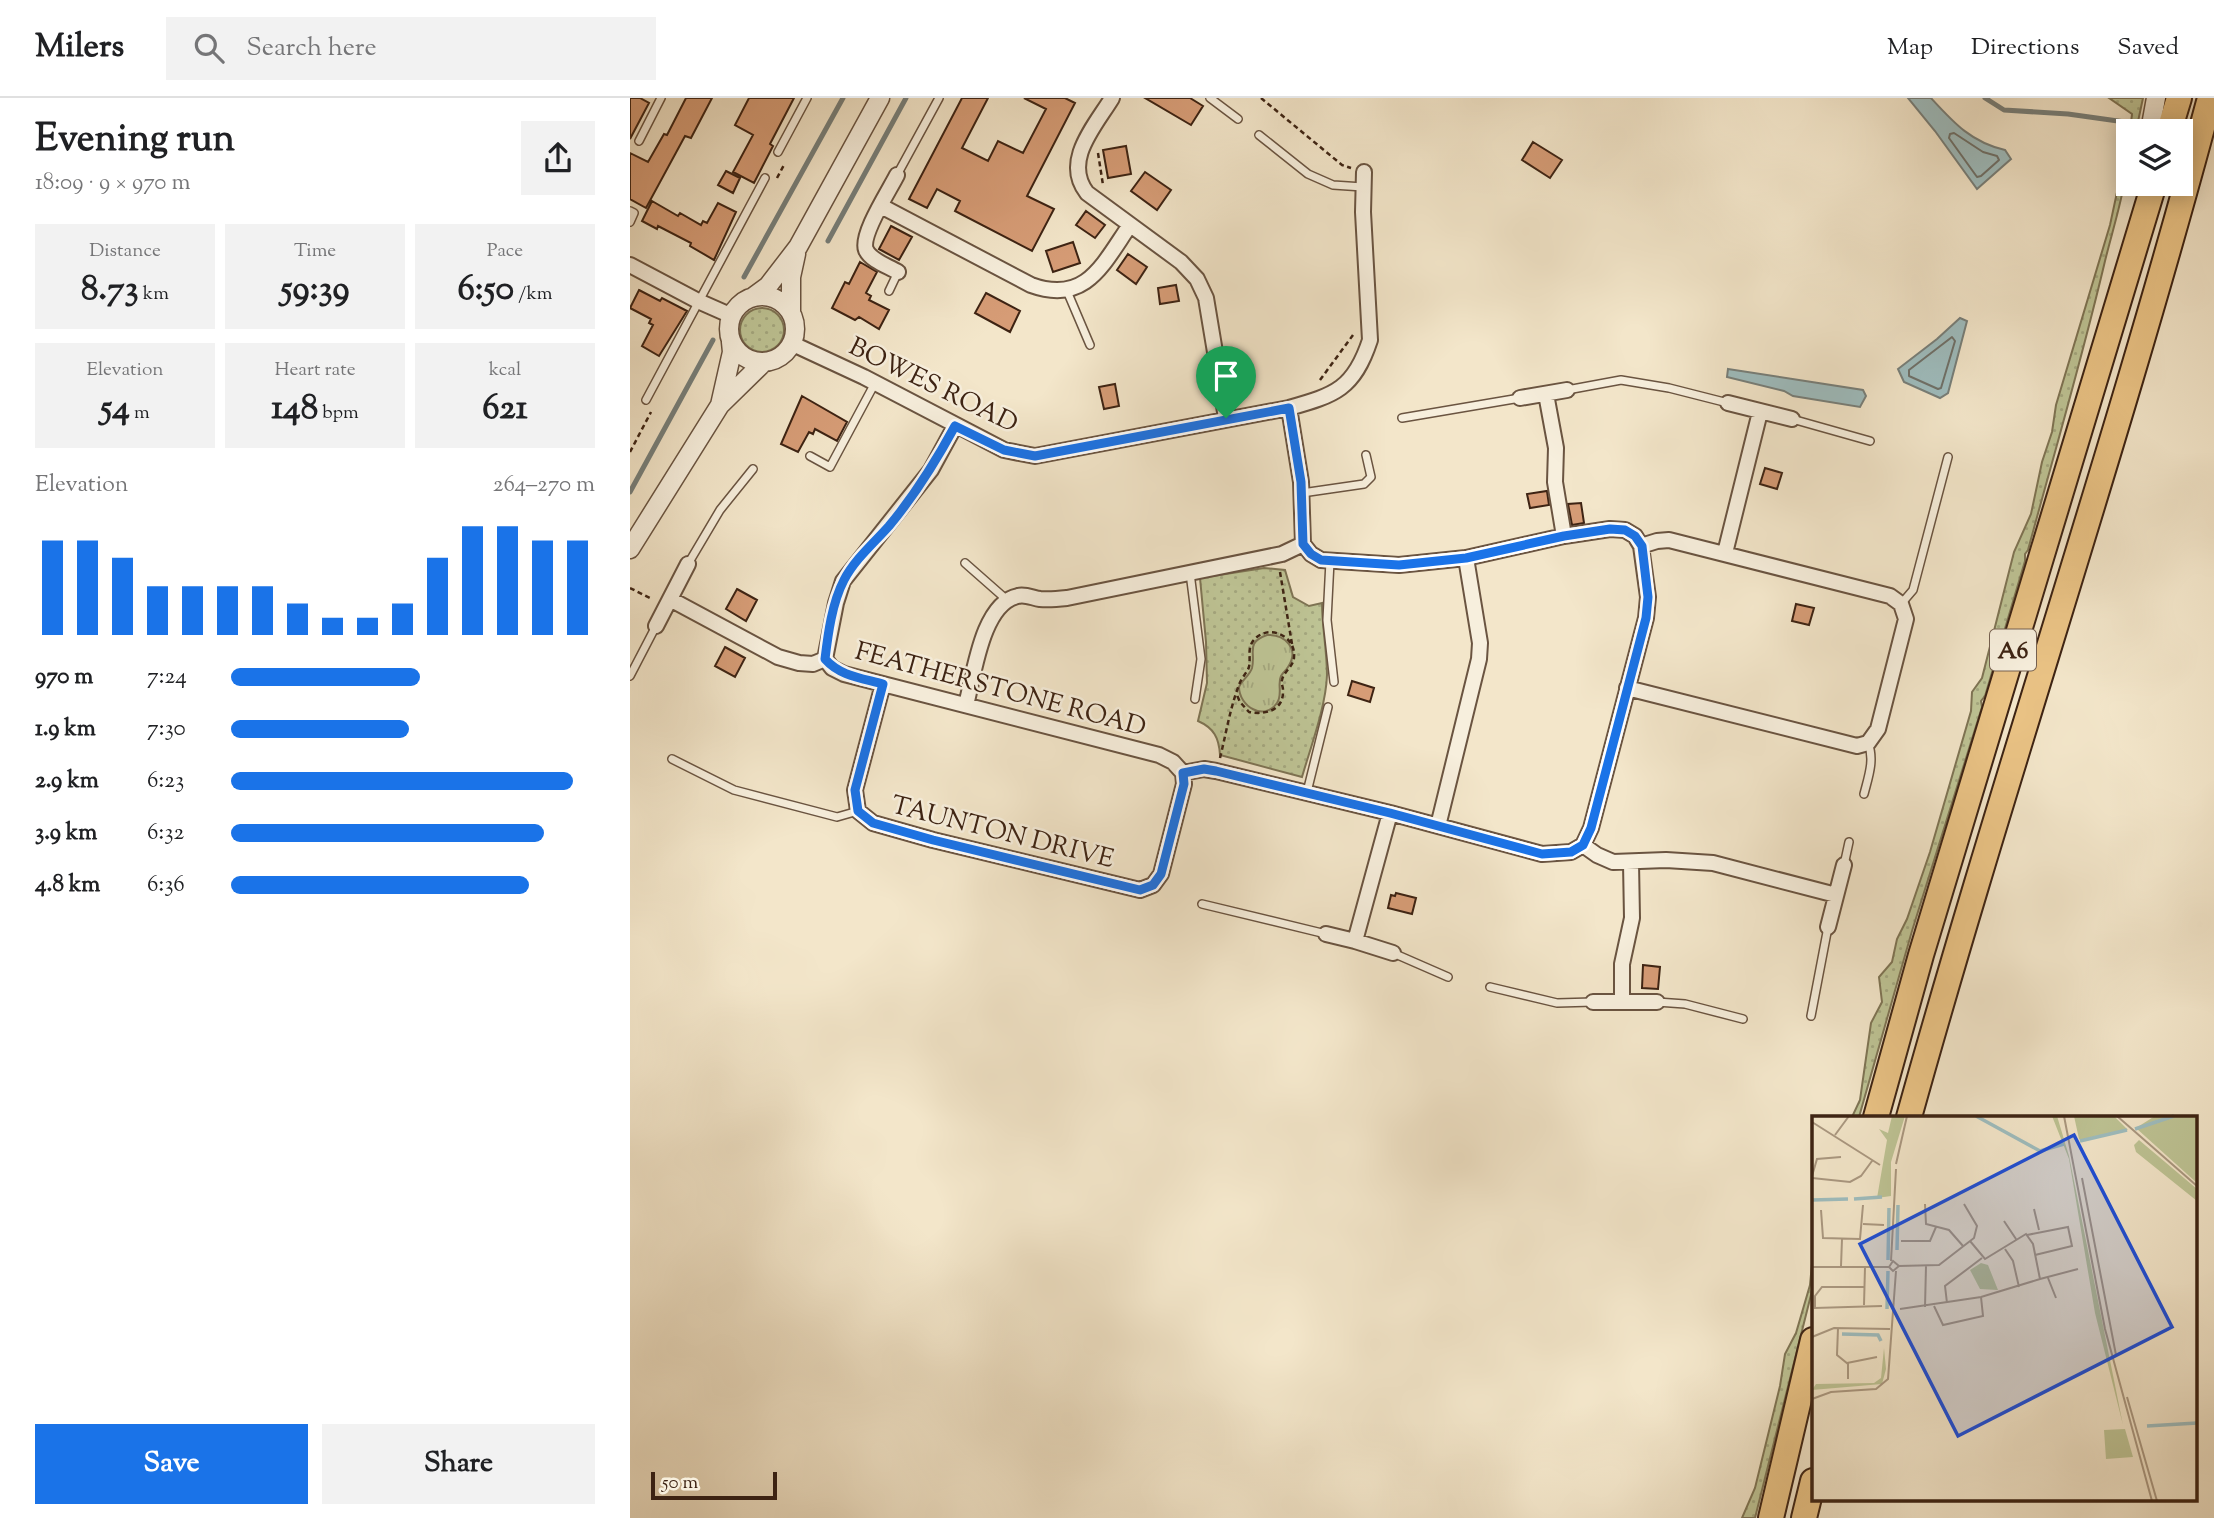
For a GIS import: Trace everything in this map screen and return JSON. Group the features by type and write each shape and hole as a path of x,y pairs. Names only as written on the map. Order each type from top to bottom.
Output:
{"highway":[{"path":"2173,119 2179,98"},
{"name":"A6","path":"1909,1116 1941,1001 2102,474 2210,98"},
{"name":"A6","path":"1876,1116 1929,929 2151,196"},
{"path":"1772,1518 1812,1344"},
{"path":"1804,1518 1812,1485"}],"street":[{"path":"720,405 728,373 731,342 729,324 732,316 744,301 768,286 798,247 880,98"},
{"path":"1112,98 1078,156 1077,174 1087,193 1181,262 1197,279 1206,298 1226,418"},
{"path":"2152,119 2156,98"},
{"name":"BOWES ROAD","path":"793,344 1004,450 1035,456 1309,403 1340,389 1354,376 1364,359 1370,340 1364,172"},
{"path":"897,176 865,237 865,249 872,258 898,272"},
{"path":"2136,249 2141,196"},
{"path":"881,206 1031,285 1050,292 1067,291 1087,282 1104,264 1130,225"},
{"path":"630,549 720,405 763,363 780,357 793,344 796,327 791,311 791,277 798,247"},
{"path":"630,265 732,316"},
{"path":"753,297 774,298 791,311"},
{"path":"731,342 744,357 763,363"},
{"path":"1520,398 1567,390"},
{"path":"1546,394 1556,448 1555,482 1564,536"},
{"path":"1728,403 1792,419"},
{"path":"1183,773 1204,769 1216,771 1390,813 1542,854 1571,852 1583,845 1591,828 1646,618 1648,597 1642,546 1635,536 1625,530 1610,529 1564,536 1466,558 1399,565 1321,560 1311,554 1303,544 1302,493 1289,408"},
{"path":"1726,553 1760,412"},
{"name":"FEATHERSTONE ROAD","path":"955,426 931,470 843,581 825,659 832,668 844,674 1159,755 1173,762 1183,773"},
{"path":"1627,688 1857,746 1868,743 1878,729 1906,619 1901,604 1890,596 1669,540 1642,546"},
{"path":"966,705 988,625 1007,600 1021,595 1042,599 1067,598 1265,558 1282,554 1303,544"},
{"path":"1438,826 1479,659 1480,643 1466,558"},
{"path":"656,626 688,564"},
{"path":"670,599 778,657 813,664 825,659"},
{"name":"TAUNTON DRIVE","path":"883,684 855,790 858,811 873,823 1140,890 1153,885 1161,874 1184,784 1183,773"},
{"path":"1355,941 1390,813"},
{"path":"1583,845 1613,862 1666,860 1713,863 1836,895"},
{"path":"1622,1001 1622,964 1632,918 1631,863"},
{"path":"1828,927 1844,865"},
{"path":"1326,934 1393,953"},
{"path":"1593,1002 1657,1002"}],"lane":[{"path":"639,141 661,98"},
{"path":"778,152 807,98"},
{"path":"897,176 939,98"},
{"path":"1210,98 1238,118"},
{"path":"1259,135 1308,174 1333,185 1363,187"},
{"path":"646,400 765,178"},
{"path":"630,211 634,213 630,222"},
{"path":"889,291 898,272"},
{"path":"1067,291 1090,345"},
{"path":"1567,390 1620,380 1669,388 1728,403"},
{"path":"810,456 831,467 875,383"},
{"path":"1402,418 1520,398"},
{"path":"1792,419 1870,441"},
{"path":"1302,493 1364,484 1371,477 1366,455"},
{"path":"1901,604 1913,590 1948,457"},
{"path":"688,564 720,510 753,469"},
{"path":"1330,561 1327,620 1334,682"},
{"path":"965,563 1007,600"},
{"path":"1190,573 1201,659 1195,699"},
{"path":"630,676 656,626"},
{"path":"1306,793 1328,707"},
{"path":"1864,794 1871,762 1868,743"},
{"path":"672,759 734,790 837,817 858,811"},
{"path":"1844,865 1849,842"},
{"path":"1202,904 1326,934"},
{"path":"1811,1016 1828,927"},
{"path":"1393,953 1448,977"},
{"path":"1490,987 1557,1003 1593,1002"},
{"path":"1657,1002 1685,1004 1743,1018"}],"path":[{"path":"1261,98 1342,165 1364,172"},
{"path":"1093,129 1108,209"},
{"path":"1309,403 1318,383 1353,336 1355,324 1369,309"},
{"path":"1236,693 1249,712 1270,713 1284,693 1283,677 1293,663 1279,567 1267,565 1265,558"},
{"path":"630,588 647,597"},
{"path":"1216,771 1236,693 1242,677 1249,669 1249,650 1253,640 1273,631 1292,644"}],"green space":[{"path":"2109,98 2143,98 2139,119 2131,119 2132,114"},
{"path":"2116,196 2121,196 2025,561 1912,931 1859,1116 1852,1116 1860,1100 1871,1023 1882,1002 1879,977 1892,962 1897,939 1907,919 1930,852 1971,711 1972,692 1982,678 2014,552 2031,514 2042,462 2052,432 2056,405"},
{"path":"762,308 778,314 784,330 778,346 762,352 746,346 740,330 746,314"},
{"path":"1264,568 1285,570 1293,597 1309,606 1322,603 1326,687 1318,726 1302,777 1220,755 1215,734 1198,721 1207,683 1200,578"},
{"path":"1267,635 1285,640 1292,654 1280,679 1280,696 1277,703 1272,709 1259,711 1243,700 1239,687 1252,668 1256,641"},
{"path":"1812,1264 1812,1291 1755,1518 1742,1518 1755,1488 1780,1386 1785,1354 1796,1333 1810,1285"}],"water":[{"path":"1908,98 1931,98 1947,116 1973,137 2005,150 2011,159 1977,189"},
{"path":"1960,318 1967,321 1948,393 1940,398 1904,382 1898,369"},
{"path":"1728,369 1863,390 1866,396 1860,407 1793,396 1784,391 1727,377"}],"building":[{"path":"630,98 640,98 649,103 630,139"},
{"path":"686,98 712,98 691,138 685,136 646,208 630,199 630,153 648,162 664,134 667,135"},
{"path":"749,98 794,98 770,144 773,146 754,183 733,172 753,135 735,125"},
{"path":"962,98 988,98 962,148 988,161 998,141 1023,153 1046,109 1024,98 1065,98 1075,103 1027,196 1054,209 1032,251 955,211 960,201 937,189 927,208 909,199"},
{"path":"1145,98 1190,98 1203,106 1191,125"},
{"path":"1533,142 1562,160 1550,178 1522,160"},
{"path":"1126,146 1131,174 1108,178 1103,150"},
{"path":"726,171 740,178 733,193 718,185"},
{"path":"1145,172 1171,190 1157,210 1131,191"},
{"path":"652,201 701,225 703,221 707,223 718,203 736,212 714,260 690,246 691,243 642,221"},
{"path":"1086,211 1105,225 1095,238 1076,225"},
{"path":"891,226 912,237 899,260 879,249"},
{"path":"1073,242 1080,263 1053,272 1046,251"},
{"path":"1128,254 1147,267 1136,284 1117,270"},
{"path":"860,262 877,272 866,293 871,296 869,300 889,310 879,329 859,317 855,320 832,308 845,282 849,284"},
{"path":"1176,285 1179,301 1160,304 1158,288"},
{"path":"639,290 687,311 659,356 642,346 653,325 649,323 651,319 630,308"},
{"path":"986,293 1020,311 1010,332 975,313"},
{"path":"1115,384 1119,406 1104,409 1099,387"},
{"path":"802,396 847,422 837,441 815,429 813,434 809,432 798,452 781,444"},
{"path":"1765,468 1782,473 1777,489 1760,484"},
{"path":"1547,491 1549,505 1530,508 1527,494"},
{"path":"1581,503 1584,523 1572,525 1568,504"},
{"path":"737,589 757,600 746,621 726,609"},
{"path":"1796,604 1814,608 1809,625 1792,621"},
{"path":"725,647 745,658 735,677 715,666"},
{"path":"1352,681 1374,688 1370,702 1348,695"},
{"path":"1396,893 1416,898 1412,914 1388,908 1391,895 1395,896"},
{"path":"1643,965 1660,967 1658,989 1642,988"}],"waterway":[{"path":"744,277 843,98"},
{"path":"828,241 906,98"},
{"path":"1985,98 2004,110 2068,114 2116,121"},
{"path":"630,492 713,340"}],"route":[{"path":"1289,408 1301,482 1303,544 1311,554 1321,560 1399,565 1466,558 1528,542 1610,529 1625,530 1635,536 1642,546 1648,597 1646,618 1591,828 1583,845 1571,852 1542,854 1390,813 1216,771 1192,770 1183,773 1184,784 1161,874 1153,885 1140,890 933,840 873,823 858,811 855,790 883,684 844,674 832,668 825,659 836,603 843,581 931,470 955,426 1004,450 1035,456 1226,418 1289,408"}]}
